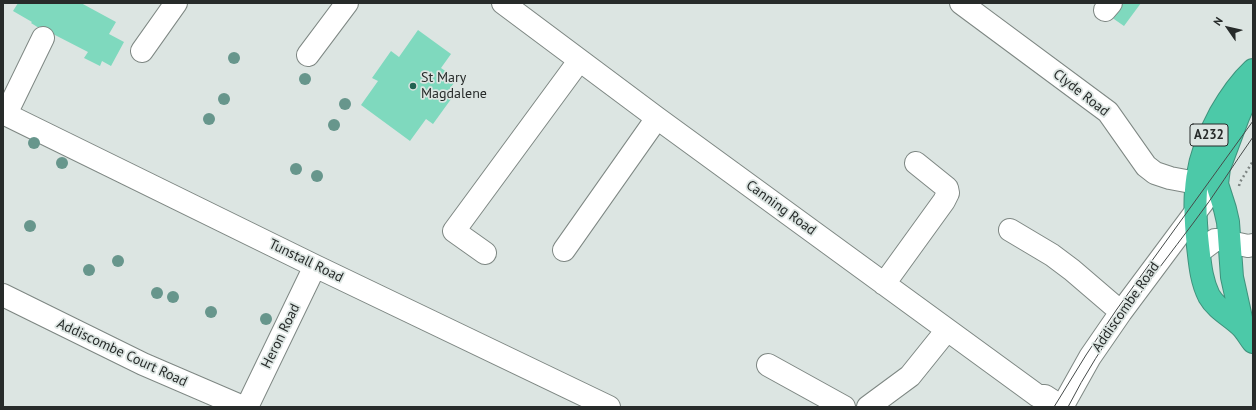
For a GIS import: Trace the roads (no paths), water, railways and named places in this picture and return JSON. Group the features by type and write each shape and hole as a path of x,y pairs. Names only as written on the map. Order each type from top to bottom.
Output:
{"highway":[{"name":"A232","path":"1248,334 1232,277 1226,209 1207,184 1202,153 1213,126 1233,93 1245,77 1253,70"},
{"name":"A232","path":"1248,334 1226,315 1211,298 1202,275 1195,212 1207,184 1219,168 1253,82"}],"street":[{"path":"142,51 176,3"},
{"path":"308,56 347,3"},
{"name":"Canning Road","path":"503,3 579,61 1038,396 1045,396 1062,407"},
{"name":"Clyde Road","path":"961,3 1108,112 1146,166 1155,173 1207,184"},
{"path":"4,114 42,38"},
{"path":"485,253 454,231 579,61"},
{"name":"Tunstall Road","path":"4,114 315,266 609,407"},
{"path":"564,250 657,118"},
{"path":"884,284 944,201 948,193 947,188 916,163"},
{"name":"Addiscombe Road","path":"1062,407 1090,357 1121,312 1195,212"},
{"path":"1010,230 1052,255 1121,312"},
{"path":"1199,252 1215,240 1253,245"},
{"name":"Heron Road","path":"247,407 315,266"},
{"name":"Addiscombe Court Road","path":"3,295 143,364 243,407"},
{"path":"868,407 910,376 947,330"},
{"path":"768,366 844,407"}],"tram line":[{"path":"1054,407 1086,355 1117,309 1253,121"},
{"path":"1068,407 1081,382 1111,335 1143,289 1202,212 1253,137"}],"place":[{"name":"St Mary Magdalene","path":"413,86"}]}
